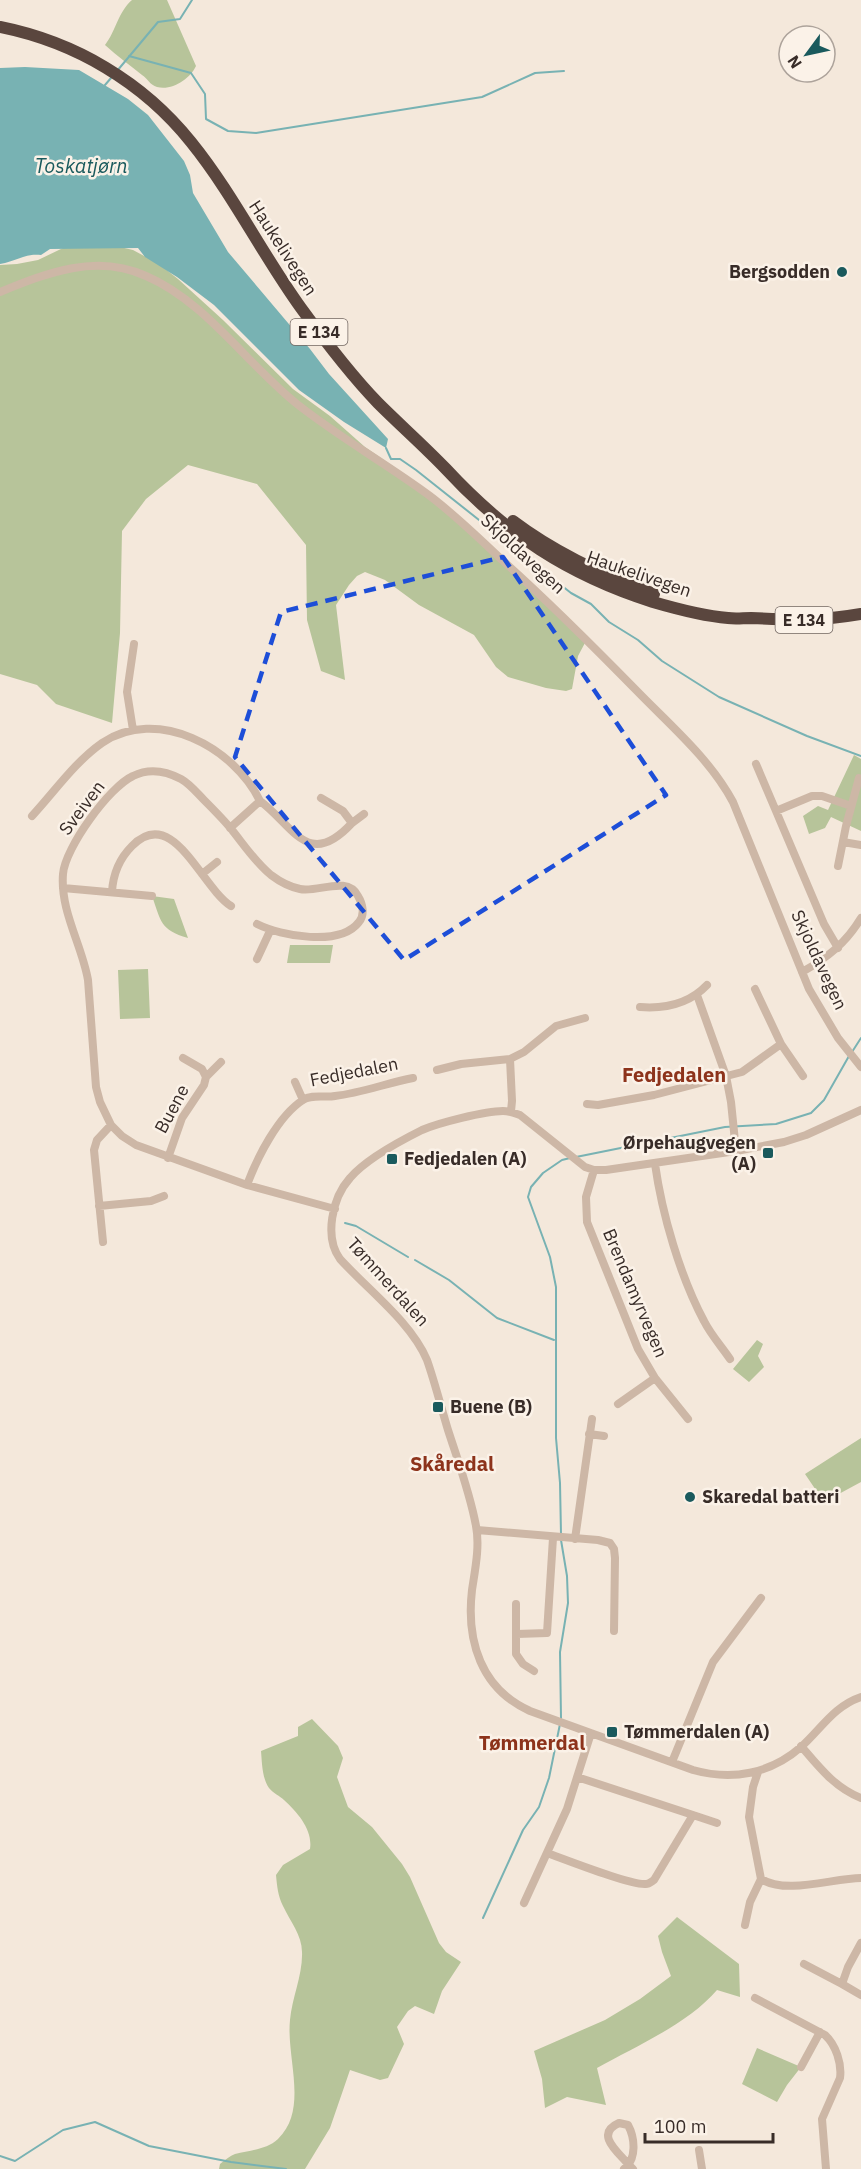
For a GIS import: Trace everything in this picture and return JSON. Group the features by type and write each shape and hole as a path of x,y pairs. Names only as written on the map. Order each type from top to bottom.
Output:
{"highway":[{"name":"Haukelivegen","path":"0,27 59,44 94,61 123,78 172,120 216,176 277,273 330,346 376,400 446,469 520,526 598,570 637,588 676,601 748,618 787,621 861,614"}],"street":[{"name":"Skjoldavegen","path":"0,292 45,274 80,266 124,269 145,275 182,297 297,404 344,439 430,496 468,527 579,631 703,758 723,784 733,802 802,972 822,1013 842,1044 860,1065"},
{"path":"133,730 127,692 134,644"},
{"path":"32,816 74,768 94,750 107,740 133,730 163,730 195,738 210,747 254,788 260,801 272,809 286,828 309,843 317,844 336,838 364,814"},
{"path":"756,764 824,924 838,948"},
{"name":"Sveiven","path":"257,924 270,931 317,937 344,934 352,930 362,918 363,907 359,897 350,887 343,885 316,890 300,890 271,875 230,828 183,781 158,771 131,776 103,803 80,833 66,860 63,888 88,980 96,1087 111,1125 136,1145 168,1158 247,1185 335,1209"},
{"path":"838,866 859,778"},
{"path":"776,811 812,796 822,796 851,806"},
{"path":"321,798 343,812 352,823"},
{"path":"230,828 260,801"},
{"path":"112,892 116,869 128,851 147,835 160,834 171,839 185,853 216,893 231,906"},
{"path":"843,842 861,845"},
{"path":"202,874 217,862"},
{"path":"63,888 152,896"},
{"path":"802,972 838,948 851,935 861,918"},
{"path":"257,959 270,931"},
{"path":"640,1007 657,1008 697,995 707,984"},
{"path":"755,989 781,1044 803,1076"},
{"path":"697,995 726,1076 736,1151"},
{"path":"437,1070 461,1064 510,1059 524,1052 556,1026 585,1018"},
{"path":"586,1104 619,1102 742,1072 781,1044"},
{"name":"Buene","path":"183,1058 202,1069 206,1077"},
{"path":"510,1059 511,1111 531,1123 585,1167 594,1170 655,1164 736,1151 806,1136 861,1110"},
{"name":"Buene","path":"168,1158 178,1126 204,1085 206,1077 221,1062"},
{"name":"Fedjedalen","path":"247,1185 255,1162 274,1133 303,1100 310,1097 335,1096 412,1078"},
{"name":"Fedjedalen","path":"295,1082 303,1100"},
{"name":"Tømmerdalen","path":"511,1111 492,1112 424,1129 364,1166 350,1177 339,1195 331,1237 336,1252 409,1329 422,1347 457,1456 477,1530 471,1624 478,1657 484,1669 498,1689 515,1704 693,1770 720,1776 758,1772 778,1763 801,1746 835,1712 861,1697"},
{"path":"103,1242 94,1150 97,1140 111,1125"},
{"path":"655,1164 660,1199 691,1294 705,1323 730,1359"},
{"name":"Brendamyrvegen","path":"594,1170 586,1197 587,1222 638,1348 655,1378 688,1419"},
{"path":"99,1206 151,1201 164,1196"},
{"path":"618,1404 655,1378"},
{"path":"575,1539 592,1419"},
{"path":"589,1434 604,1436"},
{"path":"477,1530 607,1542 614,1549 614,1631"},
{"path":"517,1634 547,1633 553,1538"},
{"path":"672,1762 713,1662 761,1598"},
{"path":"516,1604 516,1654 523,1664 534,1671"},
{"path":"524,1904 567,1809 591,1733"},
{"path":"801,1746 823,1772 844,1791 861,1798"},
{"path":"745,1925 750,1902 761,1879 749,1817 753,1787 758,1772"},
{"path":"577,1777 717,1823"},
{"path":"547,1853 605,1873 648,1884 654,1880 693,1815"},
{"path":"761,1879 771,1884 816,1885 861,1878"},
{"path":"842,1984 861,1943"},
{"path":"804,1964 861,1995"},
{"path":"755,1998 820,2032 832,2043 841,2073 822,2119 826,2169"},
{"path":"801,2067 820,2032"},
{"path":"619,2123 628,2125 633,2137 634,2155 629,2168 608,2139 609,2128 619,2123"},
{"path":"699,2150 702,2169"}],"highlighted area":[{"path":"503,557 666,795 404,960 235,757 281,612"}],"green space":[{"path":"132,0 167,0 196,66 180,83 163,88 155,86 105,45 123,10"},
{"path":"120,247 133,250 159,264 178,279 293,389 330,416 365,447 410,478 586,641 578,656 572,689 566,691 546,688 508,677 496,667 474,635 419,605 385,580 365,572 357,576 349,585 336,605 345,680 321,671 307,620 306,545 257,484 188,465 146,499 122,531 120,633 112,723 56,704 37,685 0,674 0,265 38,260 63,248"},
{"path":"854,755 861,759 861,831 831,817 825,828 809,834 803,816 818,806 828,810"},
{"path":"152,896 174,899 188,938 167,928 157,912"},
{"path":"290,945 333,945 330,963 287,963"},
{"path":"148,969 150,1018 120,1019 118,970"},
{"path":"757,1340 763,1344 758,1356 764,1367 749,1382 733,1369"},
{"path":"861,1438 861,1482 824,1502 805,1474"},
{"path":"312,1719 338,1746 343,1758 337,1777 348,1807 372,1827 402,1864 439,1943 446,1952 461,1962 442,1991 434,2014 415,2006 408,2011 397,2027 404,2044 388,2078 380,2080 350,2070 330,2128 305,2169 219,2169 220,2164 233,2155 263,2148 273,2143 287,2127 292,2113 294,2082 290,2020 301,1969 302,1952 298,1934 280,1898 276,1875 283,1865 310,1849 310,1842 307,1829 299,1816 267,1784 261,1751 298,1736 298,1727"},
{"path":"677,1917 739,1964 740,1997 717,1990 677,2024 597,2068 606,2105 567,2097 545,2108 542,2079 534,2051 605,2020 640,1999 671,1976 658,1936"},
{"path":"757,2048 801,2067 777,2102 742,2084"}],"water":[{"name":"Toskatjørn","path":"0,68 79,70 128,99 148,115 184,161 190,175 193,193 228,252 329,374 388,439 386,448 299,390 214,305 177,277 145,257 138,248 50,249 41,255 26,256 0,264"}],"waterway":[{"path":"117,71 158,22 180,19 192,0"},
{"path":"129,56 191,73 205,94 206,119 228,131 256,133 482,97 535,73 564,71"},
{"path":"105,85 111,78"},
{"path":"386,448 391,459 400,459 416,470 571,593 591,604 609,622 638,640 662,661 719,697 807,736 861,756"},
{"path":"852,1052 861,1038"},
{"path":"576,1157 725,1127 776,1124 811,1113 824,1100 849,1056"},
{"path":"561,1534 556,1438 556,1287 550,1257 528,1197 531,1187 543,1173 562,1160 570,1158"},
{"path":"345,1223 356,1226 408,1257"},
{"path":"415,1260 449,1280 497,1318 554,1340"},
{"path":"561,1540 567,1576 568,1603 560,1652 561,1718"},
{"path":"483,1918 523,1830 539,1807 549,1778 560,1724"},
{"path":"0,2156 15,2161 63,2130 95,2122 149,2146 231,2162 286,2169"}],"place":[{"name":"Bergsodden","path":"842,272"},
{"name":"Ørpehaugvegen (A)","path":"768,1153"},
{"name":"Fedjedalen (A)","path":"392,1159"},
{"name":"Buene (B)","path":"438,1407"},
{"name":"Skaredal batteri","path":"690,1497"},
{"name":"Tømmerdalen (A)","path":"612,1732"}],"district":[{"name":"Fedjedalen","path":"674,1075"},
{"name":"Skåredal","path":"452,1464"},
{"name":"Tømmerdal","path":"532,1743"}]}
